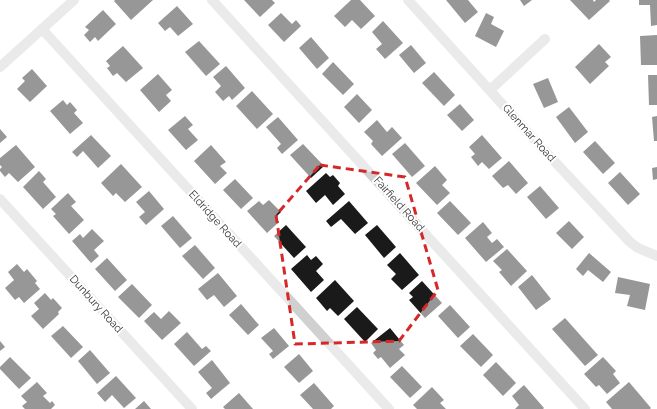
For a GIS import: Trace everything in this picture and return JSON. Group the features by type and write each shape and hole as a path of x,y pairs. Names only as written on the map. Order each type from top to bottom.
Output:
{"street":[{"path":"0,67 74,0"},
{"name":"Fairfield Road","path":"212,0 585,409"},
{"name":"Glenmar Road","path":"408,0 630,242 638,248 657,256"},
{"name":"Eldridge Road","path":"42,29 389,409"},
{"path":"490,90 545,39"},
{"name":"Dunbury Road","path":"0,199 192,409"}],"highlighted area":[{"path":"320,165 405,177 438,290 399,341 295,344 276,215"}],"building":[{"path":"153,0 131,20 114,1"},
{"path":"244,0 272,0 275,3 260,17"},
{"path":"351,0 360,0 375,16 361,29 352,20 345,27 334,16"},
{"path":"446,0 468,0 478,12 465,23"},
{"path":"520,0 532,0 524,6"},
{"path":"570,0 593,0 594,2 596,0 610,1 589,20"},
{"path":"639,0 657,0 657,25 651,26 650,5 639,5"},
{"path":"177,6 193,24 178,36 170,27 165,31 158,23"},
{"path":"103,10 116,24 98,41 95,37 90,42 84,35 89,30 85,27"},
{"path":"281,13 292,24 296,20 301,26 284,42 268,25"},
{"path":"486,13 494,17 491,24 504,31 496,47 475,36"},
{"path":"383,21 403,43 385,59 376,49 382,44 372,32"},
{"path":"657,35 657,65 641,65 640,36"},
{"path":"311,37 329,58 317,69 299,48"},
{"path":"199,41 220,64 206,76 185,52"},
{"path":"599,44 611,57 605,62 609,66 590,84 575,67"},
{"path":"411,45 426,63 414,73 399,55"},
{"path":"123,46 143,68 126,82 117,73 113,76 107,68 110,66 106,61"},
{"path":"333,62 354,84 343,95 322,74"},
{"path":"226,66 245,88 232,100 229,96 223,101 215,92 221,86 213,77"},
{"path":"32,69 47,86 30,102 17,89 25,81 22,78"},
{"path":"434,72 455,95 444,106 422,83"},
{"path":"158,74 172,90 166,95 171,101 159,112 140,90"},
{"path":"648,75 657,75 657,105 649,105"},
{"path":"548,78 558,102 544,108 533,84"},
{"path":"252,91 273,114 257,129 236,106"},
{"path":"357,94 372,110 359,123 344,107"},
{"path":"63,100 67,105 70,102 77,110 74,113 83,123 70,134 50,111"},
{"path":"460,104 474,120 462,131 447,115"},
{"path":"569,107 588,132 575,143 556,117"},
{"path":"185,116 193,125 188,129 198,140 186,150 168,130"},
{"path":"657,116 657,141 654,141 652,117"},
{"path":"278,117 298,140 282,154 277,148 281,144 266,127"},
{"path":"377,120 387,132 392,127 402,138 382,156 371,144 373,141 364,132"},
{"path":"0,129 7,137 0,143"},
{"path":"91,135 111,156 98,168 83,151 77,157 72,152"},
{"path":"482,135 502,158 489,169 482,162 478,166 471,157 475,154 469,147"},
{"path":"595,141 615,163 603,174 583,152"},
{"path":"405,143 425,166 412,177 392,154"},
{"path":"303,144 324,166 311,178 290,155"},
{"path":"16,145 35,167 18,182 9,173 5,177 0,171 2,167 0,165 0,158"},
{"path":"211,145 226,162 220,166 227,173 215,184 194,161"},
{"path":"509,161 528,183 516,194 508,185 503,188 492,176"},
{"path":"121,164 142,187 125,202 116,193 113,196 101,183"},
{"path":"435,166 447,180 442,185 450,193 437,205 416,183"},
{"path":"657,167 657,179 653,180 652,168"},
{"path":"39,171 46,179 43,182 56,197 43,209 23,187"},
{"path":"620,172 640,194 628,205 608,183"},
{"path":"326,173 330,177 333,175 340,183 338,186 345,194 333,205 325,195 316,203 306,191"},
{"path":"235,179 253,198 241,209 223,190"},
{"path":"540,186 559,208 546,219 527,197"},
{"path":"149,191 164,209 146,225 139,217 145,212 136,202"},
{"path":"68,193 76,202 71,206 84,220 69,234 53,216 56,214 51,209"},
{"path":"269,200 281,212 275,218 279,222 267,233 247,211 259,201 263,205"},
{"path":"349,201 368,223 355,234 341,219 331,227 326,221"},
{"path":"450,201 471,223 458,235 437,213"},
{"path":"173,216 192,238 180,248 161,226"},
{"path":"569,221 584,237 572,249 556,233"},
{"path":"483,222 492,233 487,237 492,243 497,239 504,247 486,262 465,238"},
{"path":"286,225 306,247 294,258 274,236"},
{"path":"377,225 396,247 384,258 365,235"},
{"path":"92,229 104,241 94,250 99,256 91,263 72,241 80,234 83,238"},
{"path":"195,245 215,268 203,279 182,256"},
{"path":"507,249 527,271 511,286 499,272 502,270 493,261"},
{"path":"400,253 419,275 402,290 391,279 396,274 387,265"},
{"path":"589,253 611,272 603,282 588,270 583,276 576,269"},
{"path":"307,255 311,260 316,256 323,264 316,271 324,280 311,292 291,269"},
{"path":"107,258 127,280 115,291 95,269"},
{"path":"17,264 24,272 27,269 37,281 35,283 40,289 24,303 19,297 15,300 5,288 14,280 8,272"},
{"path":"218,273 237,296 224,307 214,295 207,300 198,289"},
{"path":"532,275 551,299 536,310 518,287"},
{"path":"618,277 650,284 645,310 627,306 630,295 615,293"},
{"path":"335,280 354,301 338,316 330,308 327,311 316,298"},
{"path":"422,281 442,303 425,318 409,300 413,297 409,293"},
{"path":"132,284 152,305 139,318 118,297"},
{"path":"45,293 51,300 53,298 62,308 58,312 59,314 43,329 31,316 39,309 34,303"},
{"path":"241,304 259,325 248,335 229,315"},
{"path":"450,305 470,327 458,338 438,316"},
{"path":"357,307 378,329 365,342 344,319"},
{"path":"169,311 181,323 162,340 144,321 154,312 161,319"},
{"path":"565,318 598,355 585,366 552,329"},
{"path":"63,326 83,347 71,358 51,336"},
{"path":"274,328 289,346 273,359 269,354 273,351 261,338"},
{"path":"390,328 404,345 399,349 405,355 390,368 381,357 378,359 373,353 376,350 371,343"},
{"path":"187,332 202,349 206,346 211,351 194,366 174,344"},
{"path":"473,334 493,355 481,367 460,346"},
{"path":"0,341 5,347 0,351"},
{"path":"90,350 110,373 97,384 78,361"},
{"path":"299,354 313,371 299,383 284,367"},
{"path":"10,357 31,378 19,389 0,369 0,367"},
{"path":"603,357 616,371 613,374 620,383 607,394 599,385 596,387 584,374"},
{"path":"212,360 230,383 211,399 206,393 212,388 198,372"},
{"path":"496,362 516,383 503,396 483,375"},
{"path":"402,366 422,387 410,398 390,377"},
{"path":"116,376 136,398 124,408 112,395 105,402 97,393"},
{"path":"37,382 47,393 43,396 50,403 52,401 55,405 51,409 25,409 22,406 27,402 21,396"},
{"path":"629,382 651,408 650,409 612,409 606,402"},
{"path":"314,383 334,406 331,409 313,409 300,395"},
{"path":"524,385 544,408 543,409 515,409 519,405 512,396"},
{"path":"432,387 444,400 440,403 446,409 417,409 413,405"},
{"path":"239,393 253,409 225,409 223,407"},
{"path":"144,401 151,409 135,409"}]}
